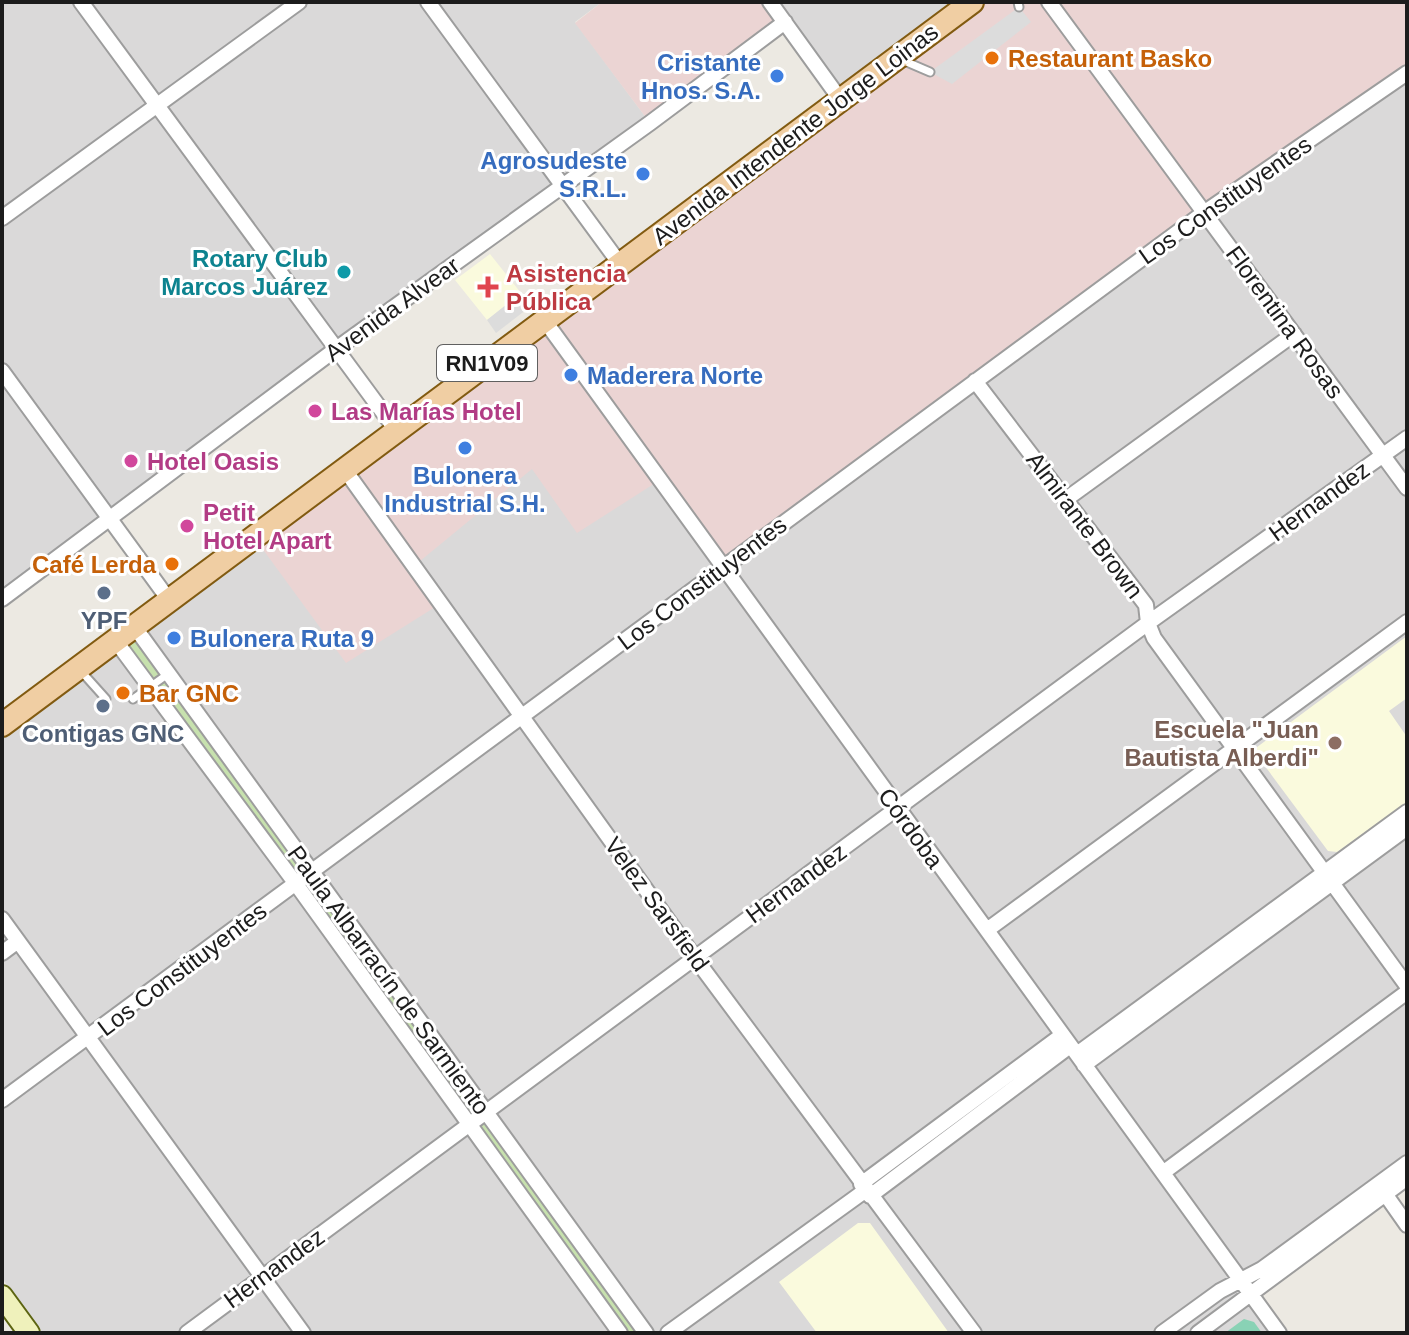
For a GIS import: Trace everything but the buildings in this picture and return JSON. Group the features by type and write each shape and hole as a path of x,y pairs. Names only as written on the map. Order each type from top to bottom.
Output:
{"main road":[{"name":"Avenida Intendente Jorge Loinas","path":"2,725 972,2"},
{"path":"2,1296 29,1333"}],"street":[{"path":"81,2 396,430"},
{"path":"2,218 299,2"},
{"path":"428,2 620,264"},
{"path":"770,2 840,99"},
{"name":"Florentina Rosas","path":"1049,2 1407,488"},
{"name":"Avenida Alvear","path":"2,599 336,349 785,22"},
{"name":"Los Constituyentes","path":"2,1100 1205,212 1407,73"},
{"name":"Córdoba","path":"545,321 1279,1333"},
{"path":"1065,500 1294,334"},
{"path":"2,371 169,600"},
{"name":"Almirante Brown","path":"975,381 1146,605 1154,638 1407,989"},
{"name":"Hernandez","path":"187,1333 470,1127 1148,623 1407,438"},
{"name":"Velez Sarsfield","path":"345,470 695,958 974,1333"},
{"path":"987,930 1407,622"},
{"name":"Paula Albarracín de Sarmiento","path":"134,626 646,1333"},
{"name":"Paula Albarracín de Sarmiento","path":"115,640 296,884 620,1333"},
{"path":"1326,878 1407,812"},
{"path":"668,1333 866,1190 1326,878 1407,828"},
{"path":"2,919 303,1333"},
{"path":"2,953 18,941"},
{"path":"1164,1172 1407,989"},
{"path":"1198,1333 1381,1189 1407,1163"},
{"path":"1162,1333 1220,1291 1262,1269 1381,1189 1407,1178"},
{"path":"1381,1189 1407,1225"}],"lane":[{"path":"896,58 930,72"},
{"path":"79,668 106,699"},
{"path":"133,699 168,674"}],"shaded area":[{"path":"2,2 602,2 575,22 650,123 2,599"},
{"path":"602,2 770,2 785,22 650,123 575,23"},
{"path":"770,2 972,2 840,99"},
{"path":"972,2 1407,2 1407,73 723,566 660,480 577,533 532,469 414,566 440,604 346,663 253,536"},
{"path":"1019,7 1031,22 952,84 930,72"},
{"path":"1407,73 1407,1163 1243,1279 1279,1333 42,1333 2,1278 2,725 253,536 413,566 532,468 660,480"},
{"name":"Asistencia Pública","path":"490,254 521,293 487,320 455,280"},
{"path":"521,293 531,306 496,333 487,320"},
{"name":"Escuela \"Juan Bautista Alberdi\"","path":"1407,636 1407,698 1389,711 1407,737 1407,802 1337,852 1328,851 1253,750"},
{"path":"858,1223 870,1223 949,1333 817,1333 779,1282"}],"green space":[{"path":"134,626 646,1333 620,1333 115,640"},
{"path":"1244,1319 1254,1322 1262,1333 1225,1333"}],"place":[{"name":"Restaurant Basko","path":"992,58"},
{"name":"Cristante Hnos. S.A.","path":"777,76"},
{"name":"Agrosudeste S.R.L.","path":"643,174"},
{"name":"Rotary Club Marcos Juárez","path":"344,272"},
{"name":"Asistencia Pública","path":"488,287"},
{"name":"Maderera Norte","path":"571,375"},
{"name":"Las Marías Hotel","path":"315,411"},
{"name":"Bulonera Industrial S.H.","path":"465,448"},
{"name":"Hotel Oasis","path":"131,461"},
{"name":"Petit Hotel Apart","path":"187,526"},
{"name":"Café Lerda","path":"172,564"},
{"name":"YPF","path":"104,593"},
{"name":"Bulonera Ruta 9","path":"174,638"},
{"name":"Bar GNC","path":"123,693"},
{"name":"Contigas GNC","path":"103,706"},
{"name":"Escuela \"Juan Bautista Alberdi\"","path":"1335,743"}]}
